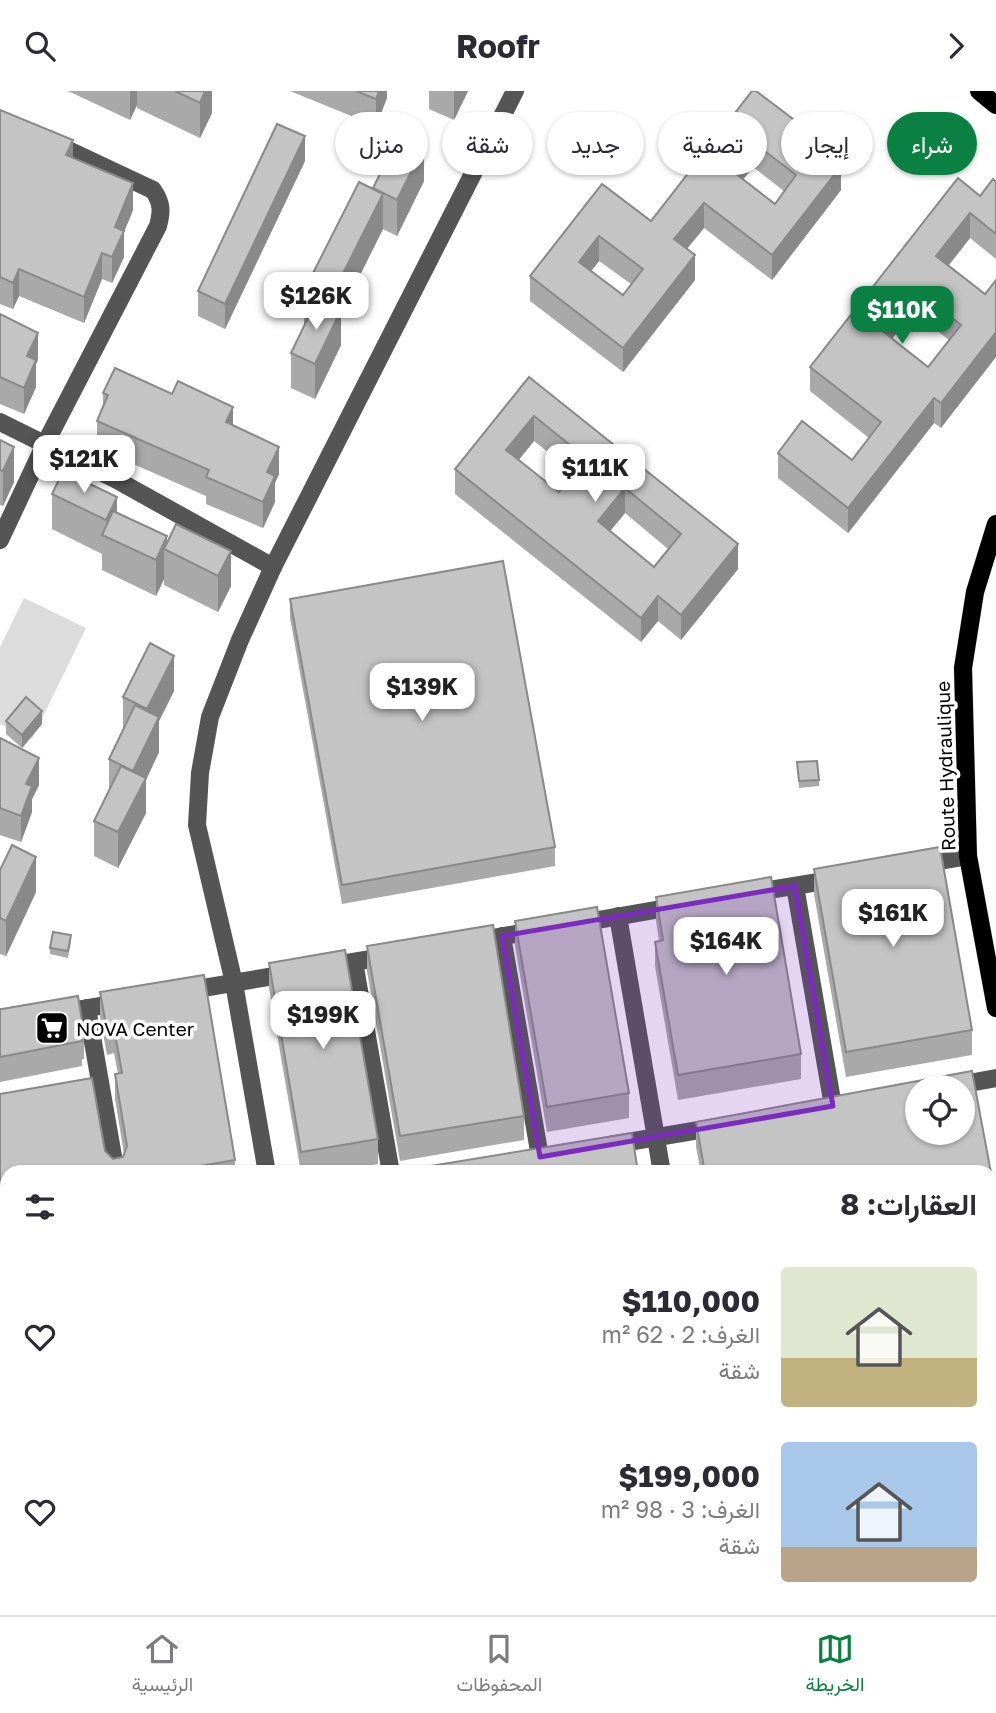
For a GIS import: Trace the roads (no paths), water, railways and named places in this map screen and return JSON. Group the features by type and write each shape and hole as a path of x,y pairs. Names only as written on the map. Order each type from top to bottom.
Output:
{"main road":[{"path":"979,91 996,105"},
{"name":"Route Hydraulique","path":"996,524 975,592 963,668 968,856 996,1008"}],"street":[{"path":"266,1165 234,983 197,825 200,773 210,717 240,640 274,567 515,91"},
{"path":"0,540 45,443 158,226 162,213 161,200 153,190 35,135"},
{"path":"0,422 115,479 274,567"},
{"path":"901,867 968,856"},
{"path":"740,895 848,877"},
{"path":"795,886 833,1107"},
{"path":"448,946 699,902"},
{"path":"618,916 661,1165"},
{"path":"502,936 540,1157"},
{"path":"173,993 408,953"},
{"path":"355,962 390,1165"},
{"path":"37,1017 136,1000"},
{"path":"87,1008 95,1091 114,1165"},
{"path":"975,1082 996,1078"},
{"path":"592,1148 738,1123"}],"place":[{"name":"NOVA Center","path":"52,1028"}]}
